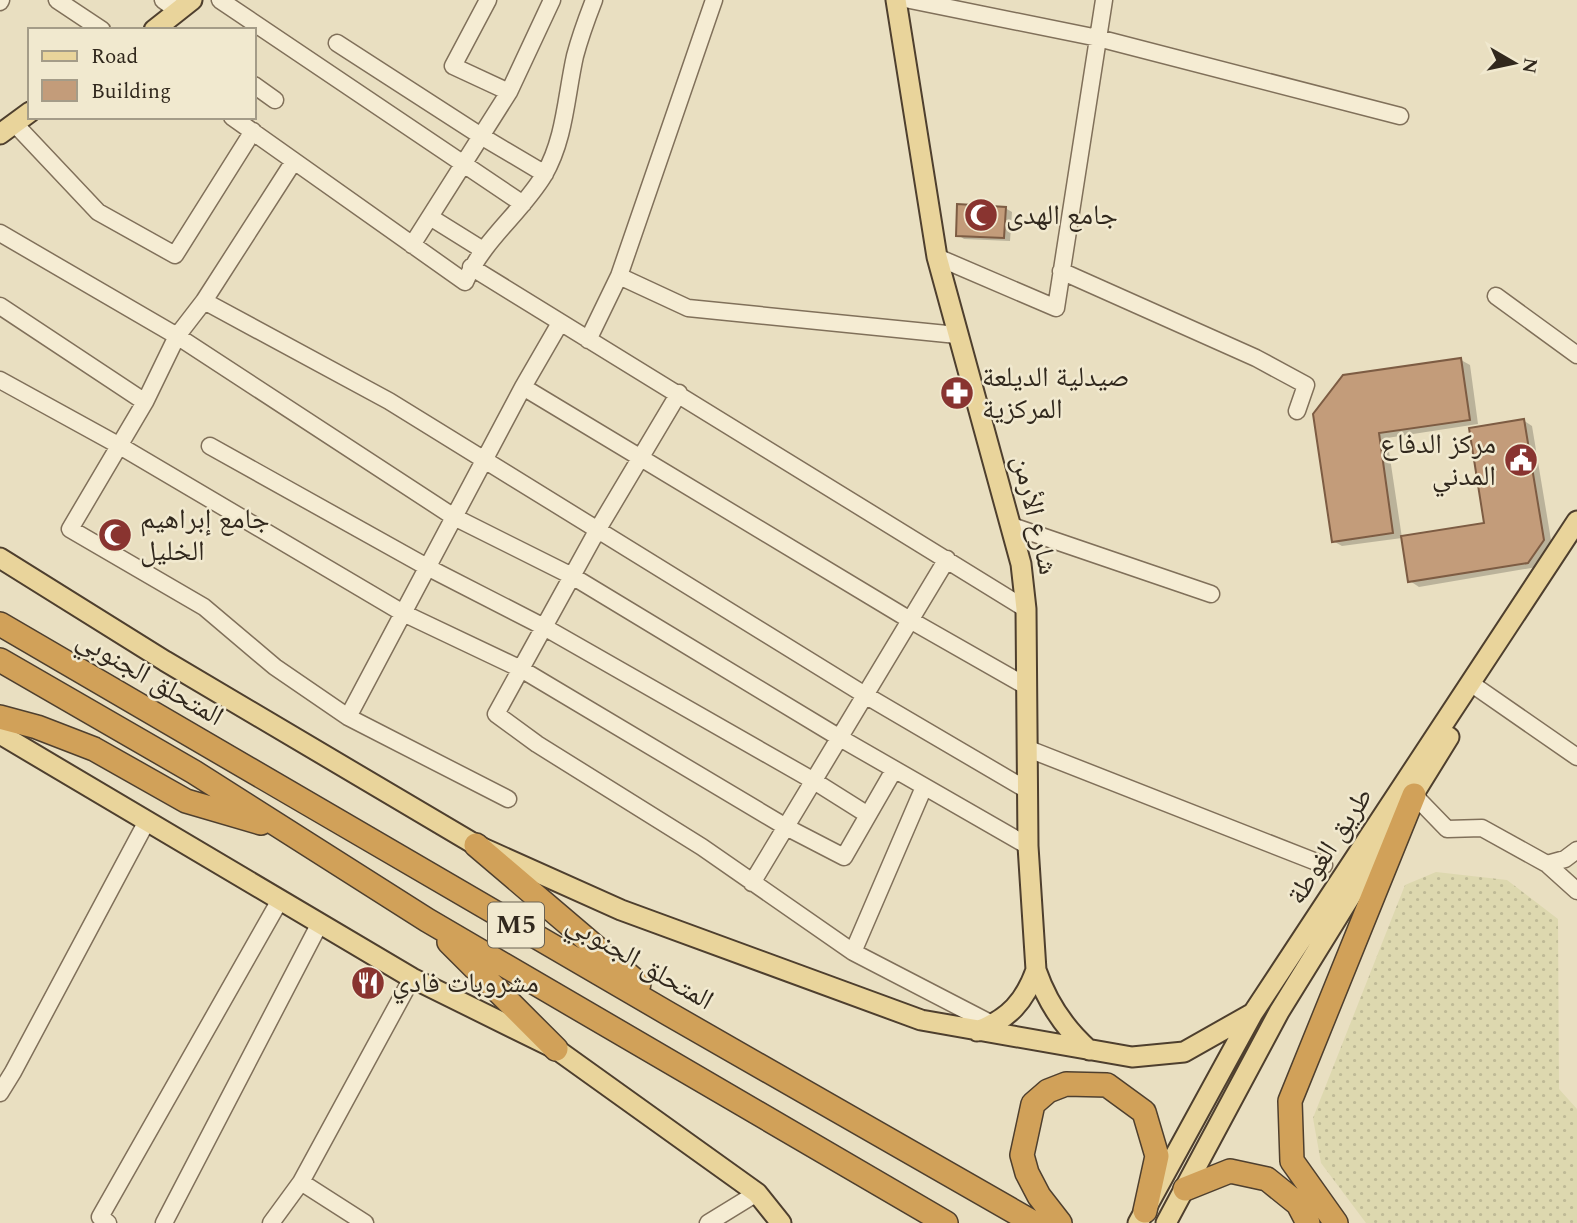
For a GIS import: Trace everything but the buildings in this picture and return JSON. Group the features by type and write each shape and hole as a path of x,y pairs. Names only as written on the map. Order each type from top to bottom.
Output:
{"highway":[{"name":"المتحلق الجنوبي","path":"0,624 669,1014 1034,1223"},
{"name":"M5","path":"0,660 194,772 427,920 946,1223"},
{"path":"0,717 37,727 94,749 186,801 290,831"},
{"path":"1336,1223 1293,1161 1290,1101 1414,795"},
{"path":"476,845 640,985 669,1014"},
{"path":"427,920 556,1049"},
{"path":"1060,1223 1039,1196 1027,1174 1022,1155 1034,1104 1048,1091 1066,1084 1107,1086 1144,1112 1157,1156 1141,1217"},
{"path":"1185,1189 1230,1171 1267,1179 1298,1204 1308,1223"}],"main road":[{"name":"شارع الأرمن","path":"896,0 937,257 1021,564 1026,609 1028,845 1036,970 1057,1015 1089,1050"},
{"name":"طريق الغوطة","path":"1141,1217 1253,1013 1577,521"},
{"path":"1166,1223 1279,1012 1479,689 1577,543"},
{"path":"0,558 165,661 476,845 621,910 921,1020 986,1028 1132,1057 1184,1052 1253,1013"},
{"path":"0,734 412,978 556,1049 757,1192 781,1223"},
{"name":"شارع الأرمن","path":"986,1028 1009,1015 1021,1002 1036,970"}],"street":[{"path":"57,0 100,28"},
{"path":"220,0 523,204"},
{"path":"488,0 453,66 509,92"},
{"path":"412,245 509,92 552,0"},
{"path":"235,119 465,282 471,267 483,250 523,204 544,174 561,134 576,54 594,0"},
{"path":"588,340 619,276 714,0"},
{"path":"910,0 1098,38 1400,116"},
{"path":"937,257 1056,308 1104,0"},
{"path":"337,43 544,174"},
{"path":"256,86 275,100"},
{"path":"15,123 98,212 175,255 253,131"},
{"path":"295,161 204,301 177,336 145,402 70,529 204,607 275,667 348,717 508,799"},
{"path":"430,217 483,250"},
{"path":"0,233 177,336 454,517 572,576 894,770 1028,845"},
{"path":"471,267 1026,609"},
{"path":"1061,271 1256,358 1306,385 1297,411"},
{"path":"619,276 688,308 957,335"},
{"path":"1496,296 1577,355"},
{"path":"204,301 389,401 866,695 1027,790"},
{"path":"0,306 145,402"},
{"path":"348,717 523,387 560,323"},
{"path":"0,380 120,446 403,613 521,669 786,827 844,857 894,770"},
{"path":"523,387 639,459 1026,686"},
{"path":"679,393 597,529 496,714 537,744 702,847 853,952 986,1028"},
{"path":"210,446 427,568 544,628 814,781 868,815"},
{"path":"1012,526 1211,594"},
{"path":"752,883 947,559"},
{"path":"1479,689 1577,757"},
{"path":"1026,748 1324,865"},
{"path":"853,952 924,787"},
{"path":"1414,795 1447,829 1482,828 1547,864 1577,891"},
{"path":"0,1093 148,821"},
{"path":"1547,864 1565,859 1577,850"},
{"path":"108,1223 100,1217 280,900"},
{"path":"164,1223 320,923"},
{"path":"292,1223 275,1218 301,1182 412,978"},
{"path":"301,1182 365,1223"},
{"path":"708,1223 757,1192"}],"shaded area":[{"path":"1436,872 1507,880 1558,919 1559,1089 1577,1109 1577,1223 1366,1223 1321,1163 1313,1118 1405,885"}],"place":[{"name":"جامع الهدى","path":"981,215"},
{"name":"صيدلية الديلعة المركزية","path":"957,393"},
{"name":"مركز الدفاع المدني","path":"1521,460"},
{"name":"جامع إبراهيم الخليل","path":"115,535"},
{"name":"مشروبات فادي","path":"368,983"}]}
